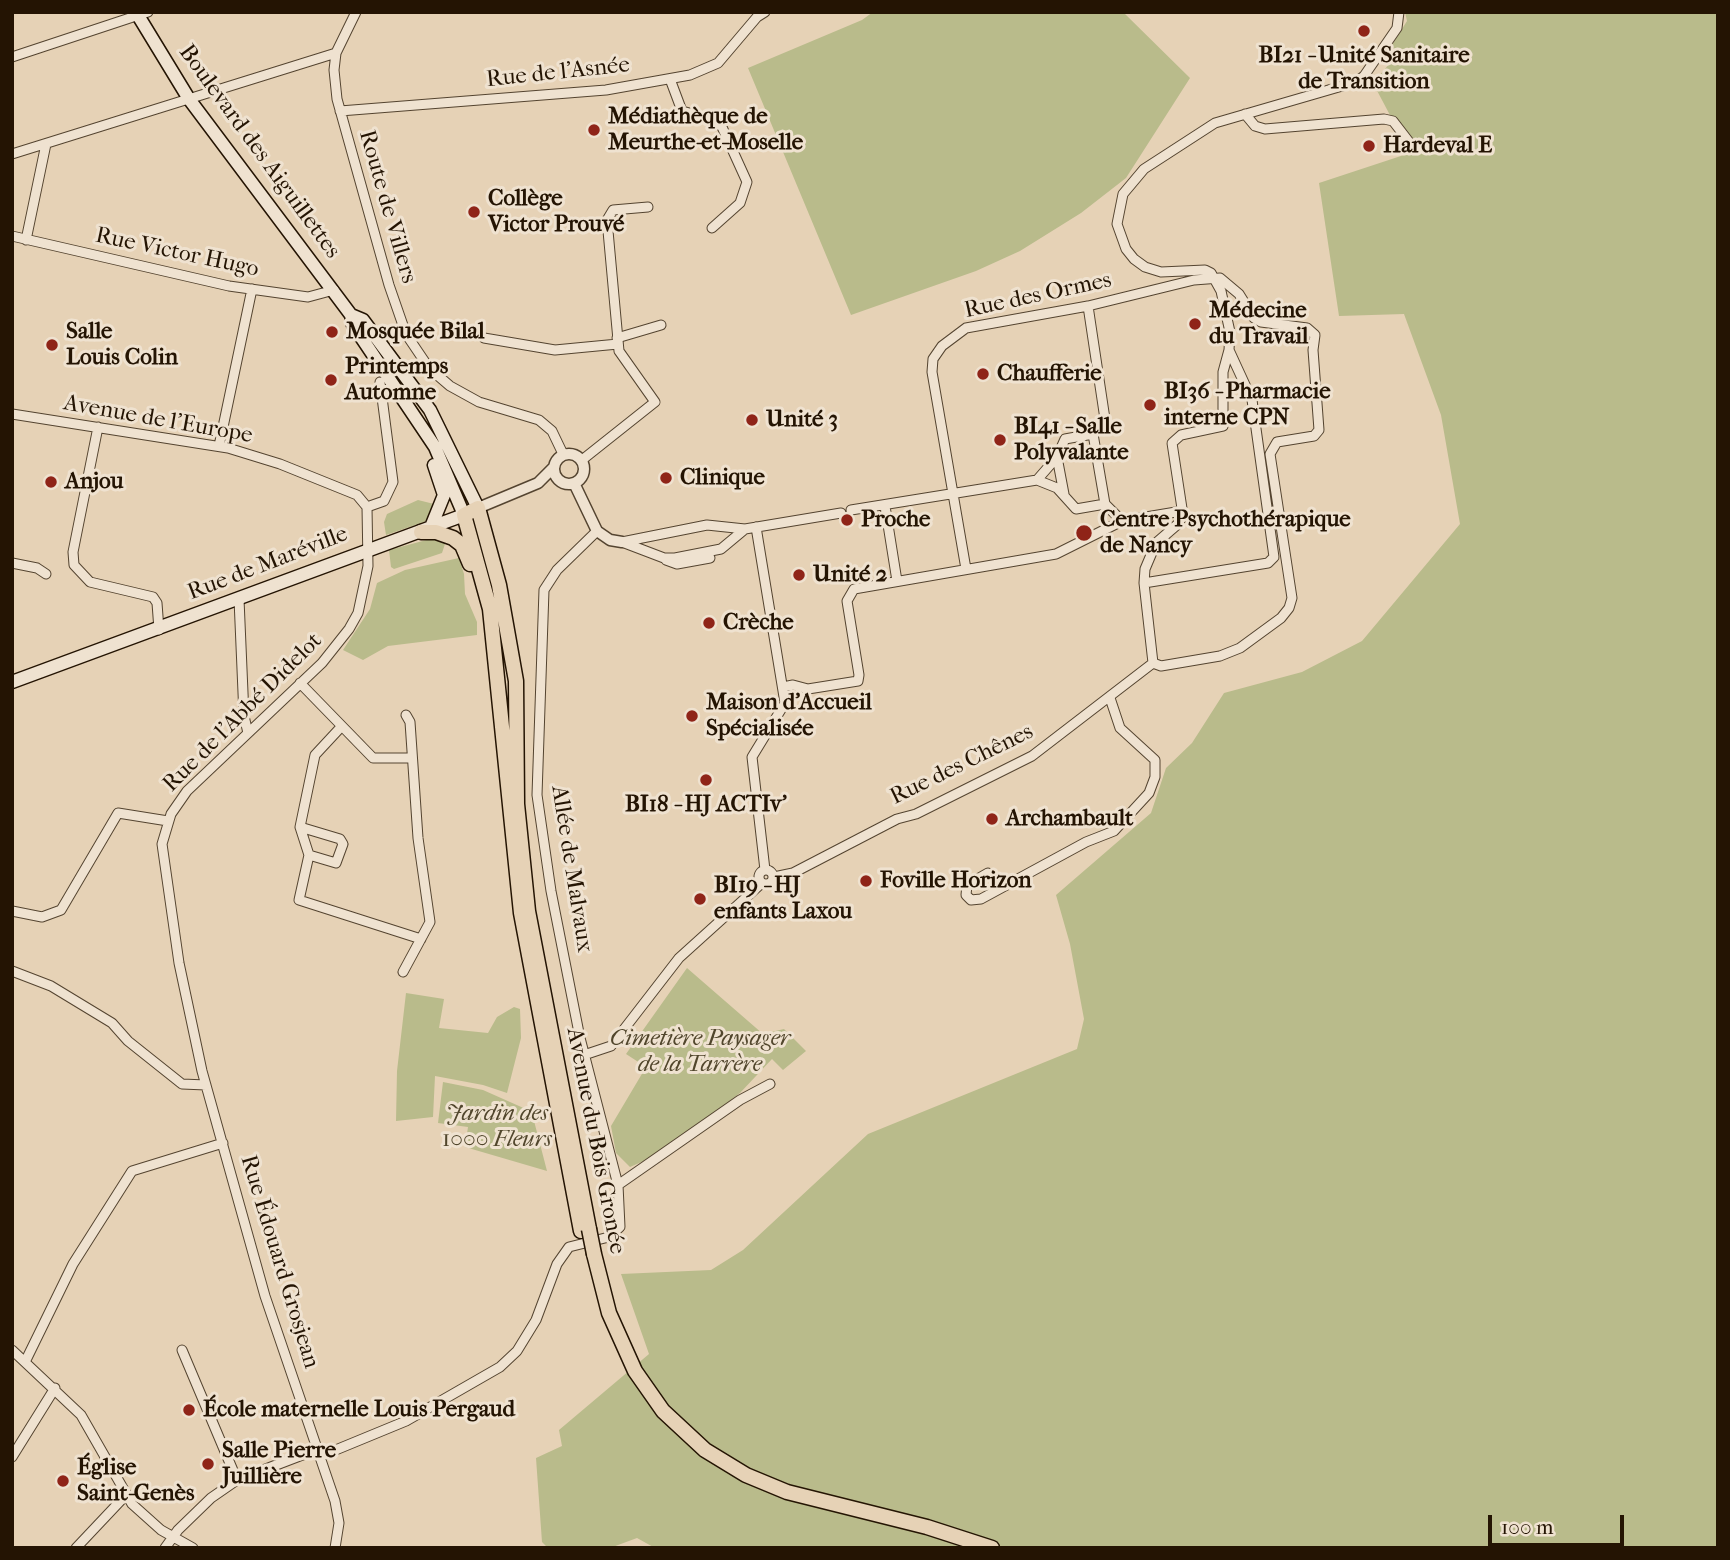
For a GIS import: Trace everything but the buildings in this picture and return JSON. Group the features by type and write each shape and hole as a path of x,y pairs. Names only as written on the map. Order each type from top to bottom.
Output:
{"main road":[{"name":"Boulevard des Aiguillettes","path":"141,13 189,99 351,314 353,325 435,447 464,515"},
{"name":"Boulevard des Aiguillettes","path":"351,314 363,320 372,330 430,410 478,508"},
{"path":"435,447 433,463 444,495 426,530 451,537 465,550 484,620 493,672 499,680"},
{"name":"Rue de Maréville","path":"12,682 159,630 478,508"},
{"name":"Avenue du Bois Gronée","path":"478,508 499,586 516,681 517,804 528,911 585,1230"},
{"name":"Avenue du Bois Gronée","path":"464,515 488,599 499,680 521,913 604,1324 628,1375 660,1420 706,1460 737,1479 784,1499 969,1548"},
{"name":"Avenue du Bois Gronée","path":"590,1254 609,1313 635,1371 663,1410 705,1450 746,1475 787,1492 927,1527 992,1548"}],"street":[{"name":"Route de Villers","path":"356,12 336,53 334,76 340,111 389,285 413,346 429,368 459,392 545,423 564,454"},
{"path":"1214,278 1220,278 1234,287 1254,318 1261,322 1313,331 1320,430 1314,436 1277,442 1270,448 1292,598 1289,608 1256,639 1220,656 1161,666 1153,663 1144,583 1150,553 1162,536 1182,520 1173,439 1223,426 1223,372 1230,332 1225,302 1214,278 1205,270 1154,271 1134,259 1121,236 1119,204 1135,177 1171,149 1215,123 1356,82 1364,76 1397,27 1399,12"},
{"path":"12,57 141,13"},
{"name":"Rue de l'Asnée","path":"340,111 606,90 670,79 700,72 718,63 761,15"},
{"path":"12,154 336,53"},
{"path":"670,79 682,111 712,119 722,127 747,182 740,203 712,228"},
{"path":"1245,114 1255,126 1265,129 1384,119 1393,121 1413,147"},
{"path":"26,240 46,144"},
{"path":"582,460 655,402 624,359 617,341 607,220 613,210 648,207"},
{"name":"Rue Victor Hugo","path":"12,236 253,289 308,297 334,290"},
{"name":"Rue des Ormes","path":"966,569 932,372 933,359 942,346 966,328 1088,306 1194,280 1214,278"},
{"path":"219,446 253,289"},
{"path":"1037,480 1058,457 1065,439 1093,434 1105,419 1088,306"},
{"path":"484,338 555,350 617,341 661,325"},
{"path":"1144,583 1268,563 1274,557 1252,400 1228,350"},
{"path":"370,550 367,507 384,501 393,482 380,383"},
{"name":"Avenue de l'Europe","path":"12,414 219,446 303,472 357,495 367,507"},
{"path":"98,427 73,551 74,565 90,582 156,600 159,630"},
{"path":"1093,434 1105,504 1122,521"},
{"path":"564,454 573,454 582,460 584,472 574,483 560,482 553,468 556,460 564,454"},
{"path":"1058,457 1064,494"},
{"name":"Rue de Maréville","path":"538,483 553,468"},
{"path":"851,510 1037,480 1064,494 1076,509 1105,504"},
{"name":"Rue de Maréville","path":"478,508 538,483 560,482"},
{"path":"574,483 597,531 610,540 664,558 721,549 745,529"},
{"path":"884,506 897,581"},
{"path":"783,687 793,685 808,689 858,681 847,601 854,589 1056,554 1122,521 1182,511"},
{"path":"622,542 707,525 745,529 841,513"},
{"path":"756,527 783,687 783,709 752,757 765,870 774,877"},
{"name":"Allée de Malvaux","path":"319,1453 412,1418 506,1362 536,1320 557,1264 569,1247 609,1237 618,1231 621,1222 618,1185 584,1055 540,823 537,739 544,590 557,570 597,531"},
{"name":"Rue de l'Abbé Didelot","path":"202,1071 166,885 162,844 168,821 187,791 341,640 358,613 370,550"},
{"path":"12,563 37,568 46,574"},
{"path":"239,599 244,716 248,733"},
{"name":"Rue des Chênes","path":"584,1055 611,1046 679,958 762,883 770,884 774,877 793,873 897,819 916,814 1032,756 1153,663"},
{"path":"300,683 373,758 410,758"},
{"path":"988,873 967,885 966,894 971,900 981,900 1086,842 1114,831 1149,793 1157,767 1155,760 1120,728 1110,698"},
{"path":"403,972 430,919 418,838 410,758 410,722 406,715"},
{"path":"341,727 315,755 300,827 309,855 298,895 304,904 421,939"},
{"path":"12,911 42,917 66,905 118,813 168,821"},
{"path":"300,827 340,839 343,844 335,863 309,855"},
{"path":"762,883 759,876 765,870"},
{"path":"12,971 51,986 112,1023 128,1041 182,1084 206,1085"},
{"name":"Rue Édouard Grosjean","path":"202,1071 265,1296 338,1517 335,1546"},
{"path":"618,1185 740,1100 770,1084"},
{"path":"26,1360 73,1264 132,1171 223,1143"},
{"path":"12,1350 26,1360 81,1415 116,1472 126,1495 155,1525 193,1548"},
{"path":"182,1350 237,1480"},
{"path":"12,1457 55,1388"},
{"path":"165,1548 172,1536 211,1498 237,1480 319,1453"},
{"path":"76,1548 126,1495"}],"green space":[{"path":"873,12 1123,12 1190,78 1126,178 1081,213 1020,251 976,271 851,315 748,68 862,20"},
{"path":"1405,12 1718,12 1718,1548 655,1548 637,1538 610,1548 548,1548 542,1542 536,1458 562,1446 559,1430 649,1354 621,1274 711,1270 743,1250 868,1134 1077,1049 1084,1019 1070,944 1056,895 1151,813 1166,768 1192,743 1224,693 1302,672 1362,641 1460,524 1441,415 1404,314 1339,316 1319,183 1410,153 1373,83 1390,63 1385,56 1407,21"},
{"path":"418,500 438,505 424,522 386,535 384,522 387,514"},
{"path":"434,538 446,541 442,553 394,569 391,567 389,550"},
{"path":"459,558 464,574 465,594 477,622 477,635 388,646 363,660 343,650 370,609 377,583 405,570"},
{"name":"Cimetière Paysager de la Tarrère","path":"687,968 763,1034 784,1029 806,1051 783,1070 772,1059 740,1093 662,1153 630,1167 616,1153 611,1126 646,1067 626,1054"},
{"path":"406,993 444,999 439,1028 488,1033 497,1017 514,1007 520,1009 521,1038 507,1093 483,1085 435,1076 433,1117 396,1121 397,1071"},
{"name":"Jardin des 1000 Fleurs","path":"443,1082 483,1090 528,1110 529,1118 533,1117 547,1171 465,1147 468,1127 438,1123"}],"place":[{"name":"BI21 - Unité Sanitaire de Transition","path":"1364,31"},
{"name":"Médiathèque de Meurthe-et-Moselle","path":"594,130"},
{"name":"Hardeval E","path":"1369,146"},
{"name":"Collège Victor Prouvé","path":"474,212"},
{"name":"Médecine du Travail","path":"1195,324"},
{"name":"Mosquée Bilal","path":"332,332"},
{"name":"Salle Louis Colin","path":"52,345"},
{"name":"Chaufferie","path":"983,374"},
{"name":"Printemps Automne","path":"331,380"},
{"name":"BI36 - Pharmacie interne CPN","path":"1150,405"},
{"name":"Unité 3","path":"752,420"},
{"name":"BI41 - Salle Polyvalante","path":"1000,440"},
{"name":"Clinique","path":"666,478"},
{"name":"Anjou","path":"51,482"},
{"name":"Proche","path":"847,520"},
{"name":"Centre Psychothérapique de Nancy","path":"1084,533"},
{"name":"Unité 2","path":"799,575"},
{"name":"Crèche","path":"709,623"},
{"name":"Maison d'Accueil Spécialisée","path":"692,716"},
{"name":"BI18 - HJ ACTIv'","path":"706,780"},
{"name":"Archambault","path":"992,819"},
{"name":"Foville Horizon","path":"866,881"},
{"name":"BI19 - HJ enfants Laxou","path":"700,899"},
{"name":"École maternelle Louis Pergaud","path":"189,1410"},
{"name":"Salle Pierre Juillière","path":"208,1464"},
{"name":"Église Saint-Genès","path":"63,1481"}]}
